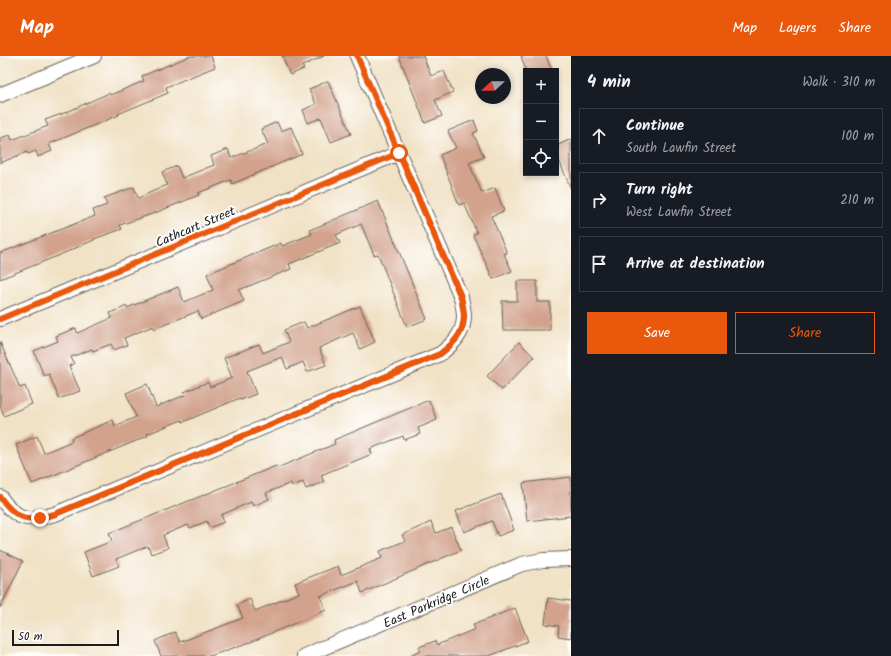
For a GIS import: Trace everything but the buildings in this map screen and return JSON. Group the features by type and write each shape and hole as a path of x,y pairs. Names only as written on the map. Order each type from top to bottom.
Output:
{"street":[{"path":"0,95 94,56"},
{"path":"0,497 9,510 24,519 40,518 56,514 440,354 453,344 461,331 464,316 461,297 357,56"},
{"name":"Cathcart Street","path":"0,319 399,153"},
{"name":"East Parkridge Circle","path":"304,656 522,564 543,560 571,559"}],"cycle path":[{"path":"0,497 12,511 24,518 38,518 55,514 440,354 457,338 464,322 461,297 357,56"},
{"path":"0,319 399,153"}],"route":[{"path":"40,518 56,514 440,354 453,344 461,331 464,316 461,297 399,153"}]}
